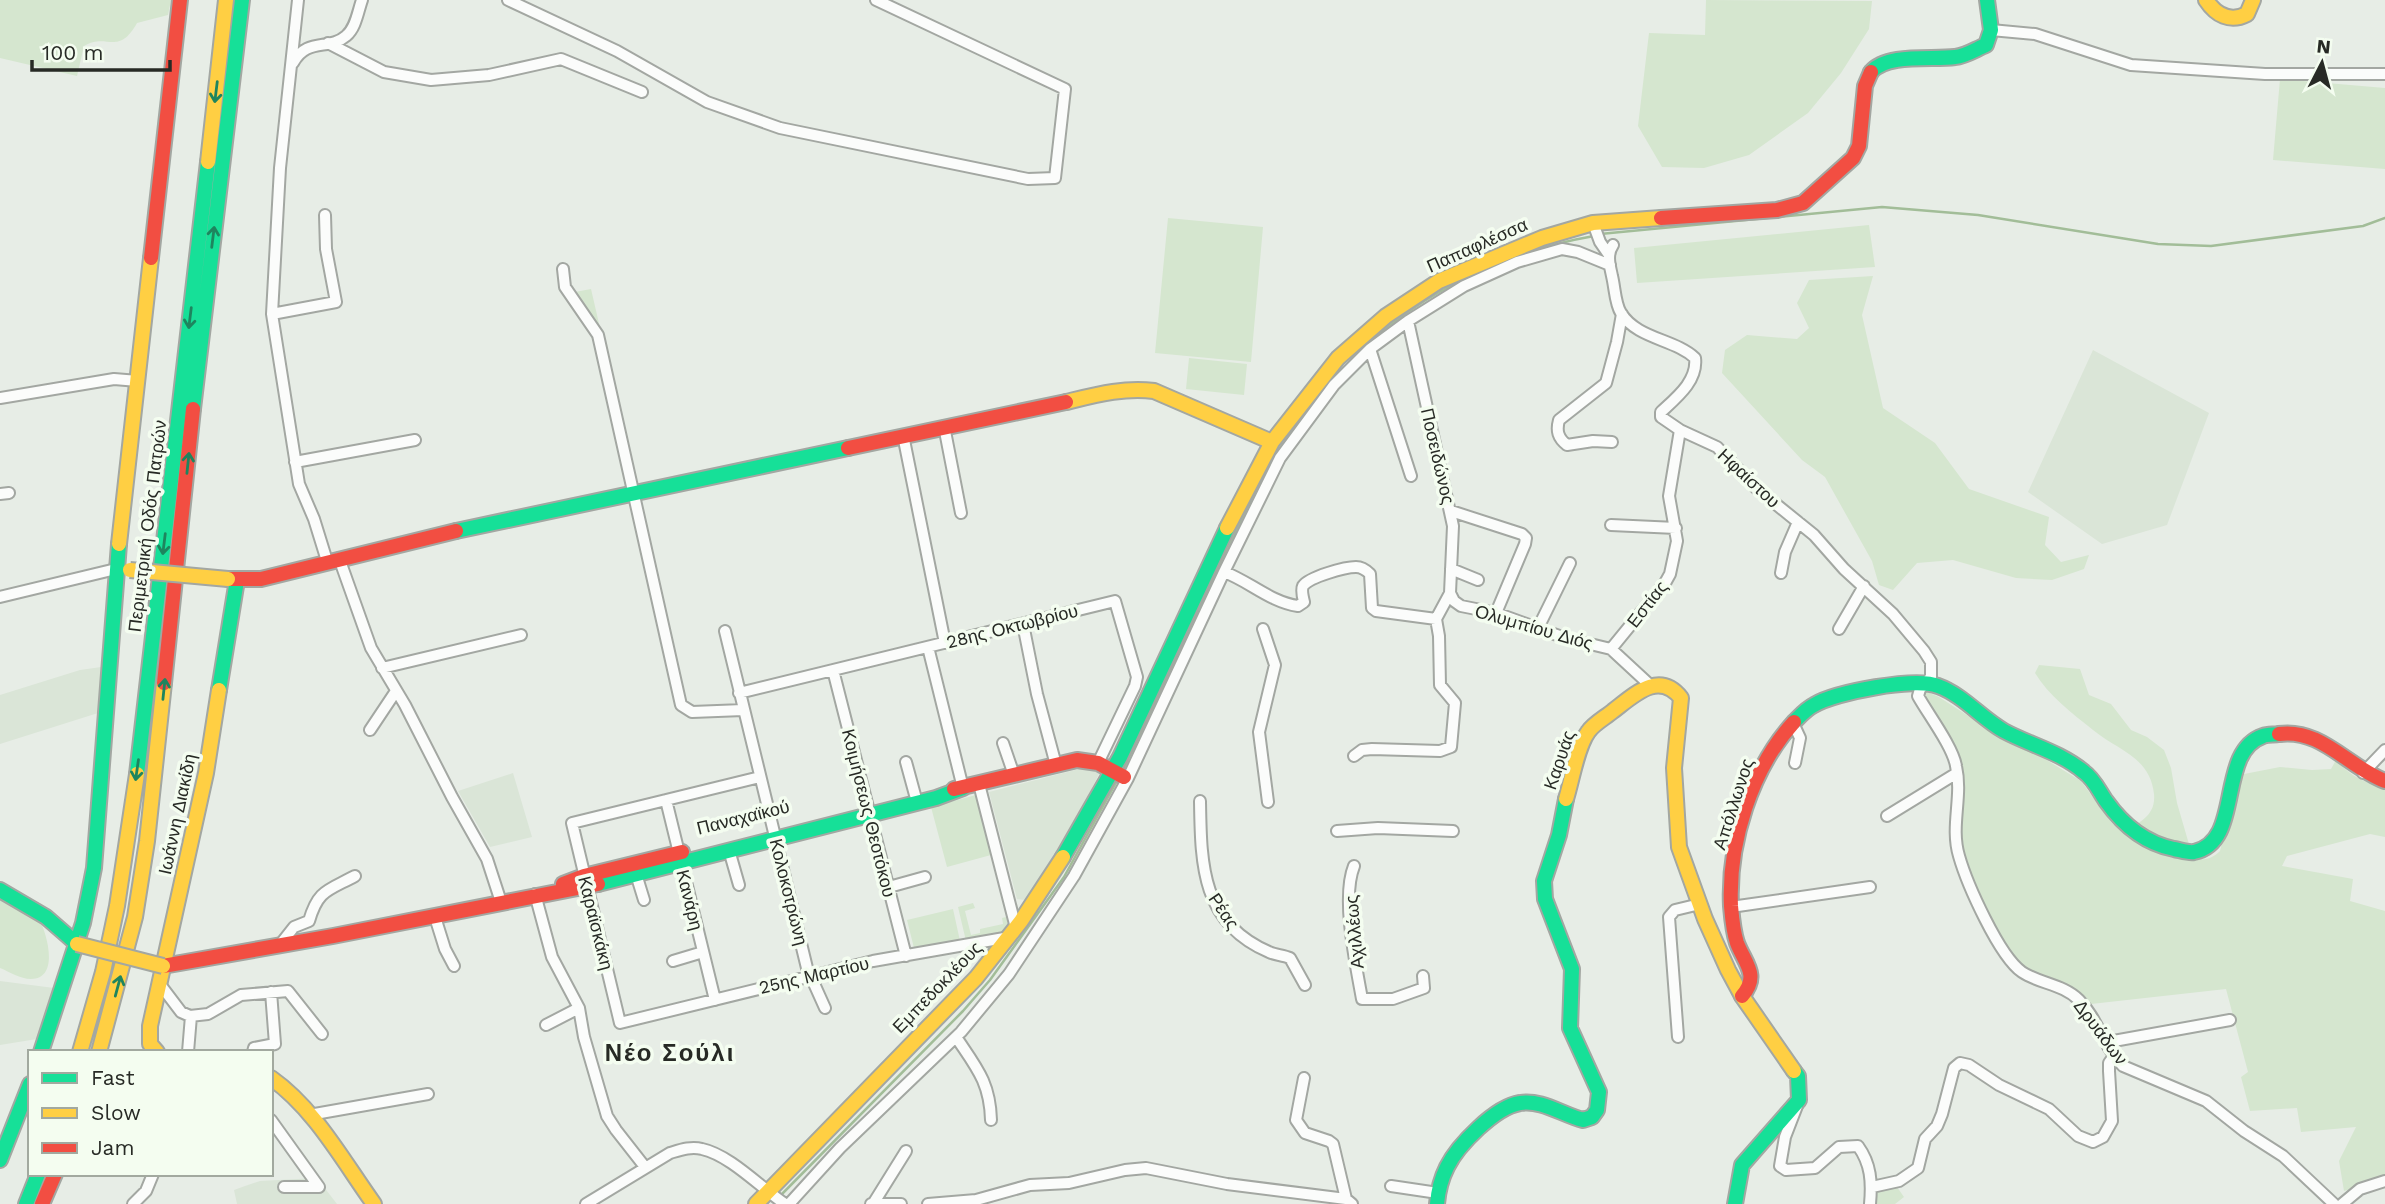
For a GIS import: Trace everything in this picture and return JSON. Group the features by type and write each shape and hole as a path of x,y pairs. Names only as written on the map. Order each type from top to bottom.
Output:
{"main road":[{"path":"42,1050 77,944 94,868 138,381 180,0"},
{"name":"Περιμετρική Οδός Πατρών","path":"81,1050 103,972 117,906 141,746 226,0"},
{"name":"Περιμετρική Οδός Πατρών","path":"100,1050 135,917 150,820 199,352 242,0"},
{"path":"1987,0 1992,30"},
{"path":"2206,0 2218,13 2235,19 2247,14 2253,0"},
{"name":"Παπαφλέσσα","path":"1118,774 1219,543 1272,442 1338,358 1386,316 1439,281 1542,238 1595,227 1777,211 1802,203 1844,167 1859,146 1865,86 1875,67 1894,60 1966,55 1986,45 1992,30"},
{"path":"123,570 261,579 333,560 818,456 944,426 1104,393 1139,389 1154,391 1272,442"},
{"name":"Ιωάννη Διακίδη","path":"153,1050 150,1044 150,1026 206,774 233,579"},
{"name":"Απόλλωνος","path":"1742,996 1751,985 1752,975 1735,937 1731,906 1733,868 1741,828 1767,759 1793,723 1811,707 1835,697 1917,682 1924,684"},
{"path":"1924,684 1933,683 1941,687 1995,726 2053,751 2074,764 2091,778 2117,815 2132,830 2149,841 2177,851 2202,851 2215,843 2225,817 2239,758 2246,747 2261,738 2283,732 2306,735 2324,744 2363,773 2385,782"},
{"path":"1651,686 1668,685 1681,698 1674,768 1678,835 1685,867 1710,931 1742,996 1798,1076 1799,1100 1742,1165 1731,1203"},
{"name":"Καρυάς","path":"1437,1198 1440,1182 1453,1156 1494,1116 1517,1103 1539,1105 1583,1120 1590,1119 1597,1112 1599,1092 1569,1020 1572,969 1547,907 1543,888 1578,754 1588,731 1633,695 1651,686"},
{"name":"Παναχαϊκού","path":"163,966 501,902 869,810 915,795 963,788 1077,760 1098,763"},
{"path":"1098,763 1118,774"},
{"name":"Εμπεδοκλέους","path":"756,1204 976,978 1013,933 1118,774"},
{"name":"Παναχαϊκού","path":"869,810 936,798 963,788"},
{"name":"Παναχαϊκού","path":"585,881 636,874 680,857 729,850 774,834"},
{"path":"0,890 46,917 77,944 163,966"},
{"path":"273,1080 290,1093 309,1115 374,1204"},
{"path":"0,1160 28,1089"},
{"path":"26,1204 37,1176"},
{"path":"42,1204 54,1176"}],"street":[{"path":"298,0 280,168 272,314 299,484 371,648 488,859 501,902"},
{"path":"291,72 301,52 315,44 338,41 352,29 362,0"},
{"path":"508,0 617,51 707,102 780,128 1028,180 1055,178 1065,89 876,0"},
{"path":"1992,30 2035,34 2130,65 2265,74 2385,74"},
{"path":"328,43 384,72 431,80 489,75 561,59 642,92"},
{"path":"272,314 336,302 326,247 325,215"},
{"path":"1595,227 1600,242 1610,255 1622,314 1617,342 1606,383 1559,420 1556,429 1561,440 1567,445 1593,441 1612,442"},
{"path":"586,1204 670,1153 701,1148 727,1161 785,1203 956,1037 1009,974 1091,849 1128,778 1280,458 1334,386 1370,349 1408,321 1464,286 1517,262 1562,249 1610,255"},
{"path":"563,269 565,287 598,335 681,705 692,712 743,710"},
{"path":"1622,314 1635,326 1687,350 1695,358 1694,373 1681,393 1661,412 1661,417 1680,430"},
{"name":"Ποσειδώνος","path":"1408,321 1451,511 1453,526 1450,593"},
{"path":"1370,349 1411,476"},
{"path":"0,398 114,379 138,381"},
{"path":"944,426 961,513"},
{"name":"Ηφαίστου","path":"1680,430 1717,447 1756,488 1814,535 1844,569 1893,614 1929,659 1931,677 1924,684"},
{"name":"Εστίας","path":"1611,649 1670,574 1677,541 1669,496 1680,430"},
{"path":"903,435 945,643"},
{"path":"295,462 415,440"},
{"path":"1451,511 1522,534 1526,538 1496,613"},
{"path":"1781,573 1785,552 1798,522"},
{"path":"1611,525 1676,528"},
{"path":"1538,628 1570,563"},
{"path":"1224,572 1272,598 1298,606 1303,603 1302,588 1307,583 1334,570 1357,567 1370,574 1372,608 1376,611 1436,619"},
{"path":"1451,569 1478,580"},
{"path":"0,597 123,570"},
{"path":"1839,629 1864,586"},
{"path":"1354,756 1362,750 1372,749 1440,751 1451,747 1455,703 1440,685 1436,619 1450,593"},
{"name":"Ολυμπίου Διός","path":"1450,593 1454,601 1461,606 1496,613 1565,638 1611,649 1651,686"},
{"name":"28ης Οκτωβρίου","path":"739,693 1115,601 1137,677 1098,763"},
{"path":"1023,624 1037,694 1056,765"},
{"path":"1263,629 1275,663 1259,732 1268,802"},
{"name":"Κολοκοτρώνη","path":"725,631 810,975 825,1008"},
{"path":"382,668 521,635"},
{"path":"928,647 963,788"},
{"name":"Κοιμήσεως Θεοτόκου","path":"833,670 906,956"},
{"name":"Δρυάδων","path":"1924,684 1918,696 1950,752 1957,773 1959,793 1955,831 1959,855 1982,911 2006,955 2023,972 2063,988 2077,997 2108,1042 2114,1056 2130,1070 2206,1101 2244,1131 2283,1156 2334,1204"},
{"path":"370,730 396,691"},
{"path":"1793,723 1800,738 1795,763"},
{"path":"1003,743 1014,775"},
{"path":"2363,773 2385,750"},
{"path":"906,762 915,795"},
{"path":"1887,816 1957,773"},
{"path":"666,800 760,777"},
{"path":"979,784 1013,933"},
{"name":"Καραϊσκάκη","path":"620,1023 572,823 666,800"},
{"name":"Κανάρη","path":"666,800 715,1000"},
{"name":"Ρέας","path":"1200,801 1203,862 1211,898 1242,936 1267,951 1290,958 1305,985"},
{"path":"1337,831 1368,828 1453,831"},
{"path":"729,850 739,885"},
{"name":"Αχιλλέως","path":"1354,866 1350,894 1352,932 1362,999 1393,999 1424,988 1423,976"},
{"path":"636,874 643,900"},
{"path":"279,946 294,927 309,921 315,901 326,891 355,876"},
{"path":"888,887 925,877"},
{"path":"1731,906 1870,887"},
{"path":"535,894 552,957 579,1008 584,1037 607,1116 645,1167"},
{"path":"1678,1037 1669,918 1675,910 1700,904"},
{"path":"435,916 454,966"},
{"name":"25ης Μαρτίου","path":"620,1023 810,975 1013,933"},
{"path":"673,961 703,952"},
{"path":"159,983 181,1012 191,1016 208,1014 241,995 288,991 323,1034"},
{"path":"254,1050 275,1044 271,992"},
{"path":"546,1025 579,1008"},
{"path":"188,1050 191,1016"},
{"path":"2108,1042 2230,1020"},
{"path":"956,1037 986,1085 990,1097 991,1120"},
{"path":"1872,1187 1899,1181 1917,1168 1926,1139 1937,1126 1942,1114 1954,1069 1960,1063 2046,1107 2084,1140 2097,1142 2107,1133 2112,1121 2109,1066 2114,1056"},
{"path":"928,1204 976,1200 1030,1185 1069,1183 1146,1168 1227,1184 1349,1201 1333,1144 1305,1133 1296,1120 1304,1078"},
{"path":"309,1115 428,1094"},
{"path":"1799,1100 1785,1137 1780,1166 1786,1170 1815,1168 1839,1147 1858,1146 1868,1159 1872,1187 1870,1204"},
{"path":"273,1123 319,1187 284,1187"},
{"path":"872,1204 906,1151"},
{"path":"133,1204 146,1191 152,1176"},
{"path":"2342,1204 2355,1191 2385,1181"},
{"path":"1391,1186 1437,1198"},
{"path":"872,1204 901,1204"}],"shaded area":[{"path":"0,0 171,0 168,15 137,23 124,39 118,42 92,42 84,46 77,76 0,58"},
{"path":"1706,0 1872,1 1869,29 1841,73 1808,113 1749,155 1704,168 1662,167 1638,126 1649,33 1705,35"},
{"path":"2280,79 2385,88 2385,169 2273,160"},
{"path":"1168,218 1263,227 1251,362 1155,353"},
{"path":"1869,225 1875,267 1637,283 1634,248"},
{"path":"1873,276 1862,315 1883,408 1935,443 1969,489 2049,517 2045,545 2061,562 2089,555 2084,569 2052,580 2016,578 1953,560 1917,563 1893,590 1879,585 1872,561 1825,477 1802,460 1722,373 1725,350 1747,335 1797,339 1809,328 1797,303 1809,280"},
{"path":"591,289 600,328 575,292"},
{"path":"2093,350 2209,413 2167,525 2102,544 2028,492"},
{"path":"1189,358 1247,364 1244,395 1186,389"},
{"path":"2039,665 2080,669 2089,695 2111,704 2131,730 2147,737 2164,750 2193,858 2208,859 2220,851 2239,775 2280,767 2331,769 2336,760 2358,778 2385,787 2385,837 2370,834 2287,856 2282,866 2353,879 2350,901 2385,911 2385,1179 2344,1191 2339,1161 2356,1127 2301,1132 2297,1108 2250,1111 2241,1077 2248,1072 2226,989 2091,1004 2087,1007 2031,975 2005,950 1966,864 1960,844 1959,768 1923,698 1922,690 1939,697 2013,745 2040,756 2081,781 2112,823 2122,832 2145,818 2154,802 2151,781 2140,763 2069,711 2040,681 2035,673"},
{"path":"101,667 98,713 0,744 0,695 80,670"},
{"path":"1087,767 1099,774 1074,824 1025,900 1017,899 989,792"},
{"path":"513,773 532,837 490,847 458,791"},
{"path":"976,795 991,855 947,867 931,807"},
{"path":"0,898 39,919 49,954 46,972 40,977 23,978 0,968"},
{"path":"973,903 975,908 965,911 971,935 980,933 980,929 1003,924 1002,918 1006,917 1009,927 1007,932 966,941 958,907"},
{"path":"953,909 960,941 915,952 907,920"},
{"path":"0,981 54,988 37,1039 0,1045"},
{"path":"317,1178 337,1204 237,1204 234,1190 260,1181"},
{"path":"1897,1187 1904,1197 1895,1204 1873,1204 1874,1193"}],"waterway":[{"path":"1600,234 1882,207 1978,215 2158,244 2211,246 2363,226 2385,218"},
{"path":"1342,370 1395,321 1457,282 1524,254 1594,236"},
{"path":"1123,770 1263,475 1305,416"},
{"path":"780,1196 963,1011 990,980 1064,877 1118,779"}],"traffic: fast":[{"path":"193,409 242,0"},
{"path":"1871,72 1888,62 1910,58 1959,56 1986,45 1991,30 1987,0"},
{"path":"137,774 208,162"},
{"path":"456,531 848,448"},
{"path":"1063,857 1120,757 1227,528"},
{"path":"42,1050 83,923 94,868 119,544"},
{"path":"219,690 237,580"},
{"path":"1794,722 1814,705 1839,695 1912,683 1938,686 1956,695 2004,731 2075,765 2091,778 2120,818 2144,838 2163,846 2192,852 2209,845 2219,832 2239,759 2249,745 2263,736 2279,734"},
{"path":"598,884 936,798 963,788"},
{"path":"1437,1204 1441,1181 1452,1158 1478,1128 1510,1106 1536,1103 1583,1120 1592,1117 1597,1110 1599,1092 1570,1028 1572,969 1545,899 1544,881 1559,835 1566,799"},
{"path":"0,890 46,917 77,944"},
{"path":"1735,1204 1742,1165 1799,1100 1798,1076 1794,1071"},
{"path":"0,1160 28,1089"},
{"path":"26,1204 37,1176"}],"traffic: slow":[{"path":"208,162 226,0"},
{"path":"2206,0 2214,10 2235,18 2247,14 2253,0"},
{"path":"1227,528 1272,442 1338,358 1386,316 1439,281 1542,238 1593,223 1661,218"},
{"path":"119,544 151,258"},
{"path":"1066,402 1121,391 1154,391 1272,442"},
{"path":"130,570 228,579"},
{"path":"100,1050 135,917 147,841 164,683"},
{"path":"1566,799 1581,746 1593,726 1629,698 1647,688 1664,686 1681,698 1674,768 1679,847 1705,919 1728,970 1742,996 1794,1071"},
{"path":"155,1050 150,1044 150,1026 206,773 219,690"},
{"path":"81,1050 103,972 117,906 137,774"},
{"path":"756,1204 976,978 1021,921 1063,857"},
{"path":"77,944 163,966"},
{"path":"273,1080 315,1120 374,1204"}],"traffic: jam":[{"path":"151,258 180,0"},
{"path":"1661,218 1777,210 1803,203 1853,158 1859,146 1865,86 1871,72"},
{"path":"848,448 1066,402"},
{"path":"164,683 193,409"},
{"path":"228,579 261,579 456,531"},
{"path":"1742,996 1750,982 1750,976 1737,943 1731,906 1731,882 1738,832 1754,784 1779,741 1794,722"},
{"path":"2279,734 2308,737 2385,781"},
{"path":"954,789 1077,760 1098,763 1124,777"},
{"path":"563,884 584,876 682,852"},
{"path":"163,966 598,884"},
{"path":"42,1204 54,1176"}],"district":[{"name":"Νέο Σούλι","path":"670,1053"}]}
